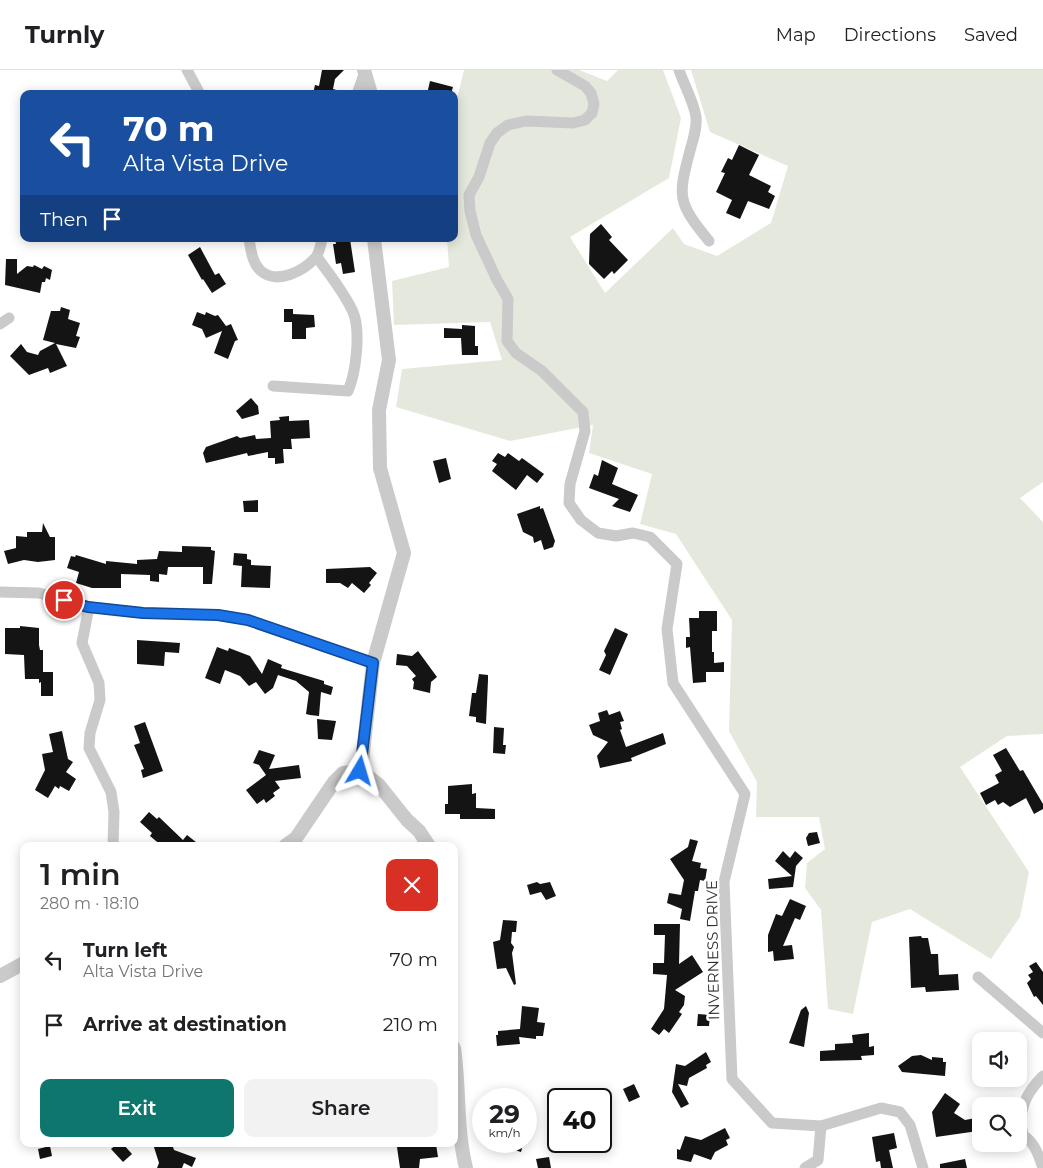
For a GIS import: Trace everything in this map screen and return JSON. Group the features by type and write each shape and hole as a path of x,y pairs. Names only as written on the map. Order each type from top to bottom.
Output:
{"street":[{"path":"187,70 198,90"},
{"name":"INVERNESS DRIVE","path":"556,70 585,86 591,94 594,104 592,113 585,120 573,123 526,122 508,125 496,133 490,143 479,177 468,195 474,227 497,280 508,299 507,341 516,353 542,371 583,412 585,431 570,484 570,503 581,520 598,533 616,536 634,533 650,537 677,564 666,629 673,683 745,794 724,882 732,1079 772,1123 821,1126"},
{"path":"679,70 696,116 696,130 681,186 682,200 689,217 709,241"},
{"path":"358,90 365,71"},
{"path":"365,71 371,90"},
{"path":"250,242 254,263 270,277 291,276 317,256 321,242"},
{"path":"360,771 373,663 404,553 380,468 379,410 389,360 374,242"},
{"path":"273,386 348,391 353,380 356,368 354,313 317,256"},
{"path":"0,592 38,593 88,607 143,613 218,615 238,618 373,663"},
{"path":"88,607 82,643 100,683 100,700 90,733 89,748 111,792 114,812 113,842"},
{"path":"291,842 296,838 334,782 344,773 360,771 379,785 407,820 420,831 427,842"},
{"path":"0,976 20,965"},
{"path":"978,977 1043,1033"},
{"path":"1043,1076 1026,1096 1020,1125 1022,1134 1030,1140 1037,1151 1043,1168"},
{"path":"458,1099 459,1131 466,1168"},
{"path":"805,1168 818,1160 821,1126 881,1108 900,1112 910,1125 923,1168"}],"shaded area":[{"path":"464,70 579,70 607,81 618,70 663,70 681,118 669,178 570,237 605,293 673,228 684,244 717,256 771,223 788,166 710,132 691,70 1043,70 1043,482 1020,498 1043,522 1043,734 1007,736 960,767 1029,872 1020,917 991,959 910,909 872,922 853,1014 828,1009 821,910 805,888 807,863 825,849 819,817 756,817 757,782 729,731 732,620 676,534 640,524 652,474 589,453 593,425 510,441 396,407 402,369 502,360 490,322 394,325 392,281 449,267 447,242 458,242 458,95"}],"building":[{"path":"322,70 344,70 335,79 333,89 336,90 314,90 315,85 319,86"},
{"path":"430,81 453,87 452,90 428,90"},
{"path":"739,145 759,155 749,175 771,186 768,192 775,196 769,209 748,201 740,219 726,213 732,200 716,192 725,173 721,172 728,158 732,160"},
{"path":"601,224 612,237 609,240 628,260 614,274 612,271 604,279 589,264 590,234"},
{"path":"336,242 350,242 355,272 343,274 341,263 336,264 333,244 336,244"},
{"path":"200,247 215,275 219,273 226,284 212,293 202,280 188,255"},
{"path":"6,259 17,259 17,274 27,266 33,267 34,265 42,269 44,266 52,270 50,280 46,278 45,282 42,282 40,293 5,285"},
{"path":"61,307 70,310 68,319 80,323 76,336 80,337 76,348 56,344 67,366 50,373 48,368 29,375 10,356 21,344 27,352 38,355 40,351 55,343 43,340 51,311 60,311"},
{"path":"284,309 293,309 293,314 314,315 315,327 306,328 306,339 292,339 292,322 284,322"},
{"path":"197,312 205,315 206,312 215,316 218,315 226,326 231,324 238,340 235,341 228,359 214,353 222,331 206,338 202,329 192,325"},
{"path":"462,325 475,326 475,346 478,346 478,355 462,355 461,338 444,338 444,328 462,329"},
{"path":"251,398 258,406 259,414 242,419 236,411"},
{"path":"289,416 289,421 309,420 310,438 291,439 292,449 283,449 284,463 275,464 275,458 268,458 268,452 248,456 247,453 206,463 203,453 206,447 237,436 240,438 255,435 256,439 271,438 270,421 280,420 279,417"},
{"path":"498,453 505,457 508,453 519,461 522,458 544,474 537,483 527,475 516,490 492,471 497,464 492,461"},
{"path":"446,458 451,479 439,483 433,461"},
{"path":"602,460 618,468 612,484 638,495 630,512 612,506 619,499 589,488 594,474 598,476"},
{"path":"258,500 258,512 244,512 243,501"},
{"path":"540,506 540,509 543,508 555,541 553,547 544,550 541,540 534,543 533,537 523,532 517,514"},
{"path":"43,523 50,537 55,537 55,560 38,562 24,560 8,564 4,551 16,548 16,536 27,537 27,532 42,532"},
{"path":"182,546 211,547 211,550 215,551 212,584 203,584 203,567 168,567 167,575 159,574 159,582 150,581 150,575 121,574 121,588 92,588 76,583 79,572 67,568 71,556 75,557 76,555 106,564 106,561 137,564 137,560 157,559 159,551 182,552"},
{"path":"234,553 247,554 247,559 251,560 251,565 271,566 270,588 241,587 242,566 233,565"},
{"path":"370,567 377,573 369,583 371,585 364,593 352,583 348,588 340,583 326,583 326,569"},
{"path":"699,611 717,611 717,631 712,631 712,652 714,652 714,663 724,662 724,672 706,672 706,682 693,683 690,647 686,648 686,637 690,637 689,618 699,618"},
{"path":"20,626 39,628 39,645 40,650 43,650 43,672 53,672 53,696 41,696 41,682 39,683 39,679 25,679 24,655 5,654 5,628 20,628"},
{"path":"615,628 628,634 610,675 599,670 606,655 604,651"},
{"path":"137,640 180,643 179,653 165,652 164,666 137,664"},
{"path":"217,647 228,651 229,648 250,656 262,674 268,659 282,665 281,668 324,681 324,684 333,687 331,695 321,692 319,716 310,715 306,714 309,692 296,681 278,675 273,688 265,694 256,682 249,686 240,676 225,670 220,684 205,678"},
{"path":"418,651 437,677 431,682 430,693 413,689 414,682 412,679 416,676 407,666 396,665 397,654 412,656"},
{"path":"479,674 488,675 486,724 476,722 476,717 469,716 472,693 476,693"},
{"path":"607,710 609,715 620,711 624,721 620,722 622,729 620,730 626,747 663,733 666,744 631,758 632,761 600,768 597,756 608,742 593,735 589,725 600,721 598,713"},
{"path":"317,719 336,721 332,740 318,739"},
{"path":"145,722 163,771 143,778 141,770 144,769 134,745 140,743 134,726"},
{"path":"494,727 504,728 503,745 506,745 505,754 493,753"},
{"path":"62,731 68,759 73,762 66,772 76,779 69,791 60,786 59,789 55,786 48,798 35,790 45,770 42,754 53,752 49,734"},
{"path":"1006,748 1020,771 1023,770 1043,804 1043,809 1034,814 1026,798 1010,807 1003,802 998,805 995,800 986,805 980,793 999,783 995,775 1002,771 993,755"},
{"path":"259,750 275,755 269,769 299,765 301,778 275,781 280,788 273,793 275,796 266,803 264,799 257,804 246,790 266,775 259,765 253,763"},
{"path":"472,784 472,794 476,793 476,808 495,809 495,819 460,819 460,814 445,814 445,804 448,804 448,786"},
{"path":"149,812 157,819 159,817 183,840 187,835 196,842 157,842 150,836 152,833 140,822"},
{"path":"817,832 820,843 808,846 806,838 809,833"},
{"path":"690,839 698,841 692,861 701,863 700,868 707,869 705,881 700,880 698,891 695,891 690,921 680,919 682,909 667,903 669,893 681,895 684,880 670,859 688,847"},
{"path":"783,851 790,858 795,851 803,858 796,866 793,887 769,889 768,879 792,876 775,861"},
{"path":"537,882 540,884 550,882 556,896 546,900 541,892 530,895 527,885"},
{"path":"790,899 806,906 800,920 795,918 783,946 792,945 794,959 774,961 773,951 768,952 768,935 776,914 782,916"},
{"path":"503,920 517,921 516,932 512,932 511,943 514,947 512,953 516,984 514,985 506,968 497,969 493,942 500,940"},
{"path":"654,924 680,924 679,964 692,955 703,972 675,990 685,996 684,1005 679,1012 682,1014 669,1033 664,1029 659,1035 651,1029 664,1009 667,975 653,974 653,963 664,963 665,935 654,935"},
{"path":"921,936 922,938 928,938 931,954 938,954 939,975 958,974 959,990 926,992 925,987 911,988 909,937"},
{"path":"1036,962 1043,972 1043,1005 1036,996 1034,997 1027,983 1031,979 1028,975 1033,972 1029,966"},
{"path":"522,1006 539,1008 537,1022 545,1023 543,1036 536,1036 536,1039 519,1037 520,1044 497,1046 496,1035 498,1035 498,1031 520,1029"},
{"path":"806,1006 809,1013 804,1047 789,1043 801,1010"},
{"path":"698,1014 710,1015 709,1026 697,1026"},
{"path":"869,1033 869,1047 874,1046 874,1055 861,1056 862,1060 820,1061 820,1051 835,1050 835,1044 853,1043 852,1035"},
{"path":"706,1052 711,1062 706,1065 707,1068 689,1078 687,1086 678,1084 689,1104 681,1108 672,1092 676,1064 685,1066"},
{"path":"921,1055 932,1060 932,1057 943,1058 943,1062 946,1062 945,1076 902,1072 898,1066 912,1056"},
{"path":"634,1084 640,1097 629,1102 623,1089"},
{"path":"945,1093 960,1104 954,1113 965,1120 972,1119 972,1132 936,1137 932,1112"},
{"path":"725,1128 730,1138 726,1140 728,1145 715,1152 711,1160 694,1154 691,1162 677,1159 677,1149 680,1150 685,1136 701,1140"},
{"path":"894,1133 897,1148 889,1150 893,1168 881,1168 880,1161 876,1162 872,1137"},
{"path":"50,1147 52,1156 40,1159 38,1149"},
{"path":"113,1147 126,1147 132,1154 123,1162 111,1149"},
{"path":"154,1147 173,1147 174,1150 196,1158 192,1167 184,1163 182,1168 157,1168 159,1163"},
{"path":"397,1147 436,1147 438,1157 420,1159 419,1168 400,1168"},
{"path":"549,1157 551,1168 538,1168 536,1159"},
{"path":"965,1159 967,1168 940,1168 940,1164"}],"route":[{"path":"64,600 88,607 143,613 218,615 248,620 373,663 360,771"}]}
